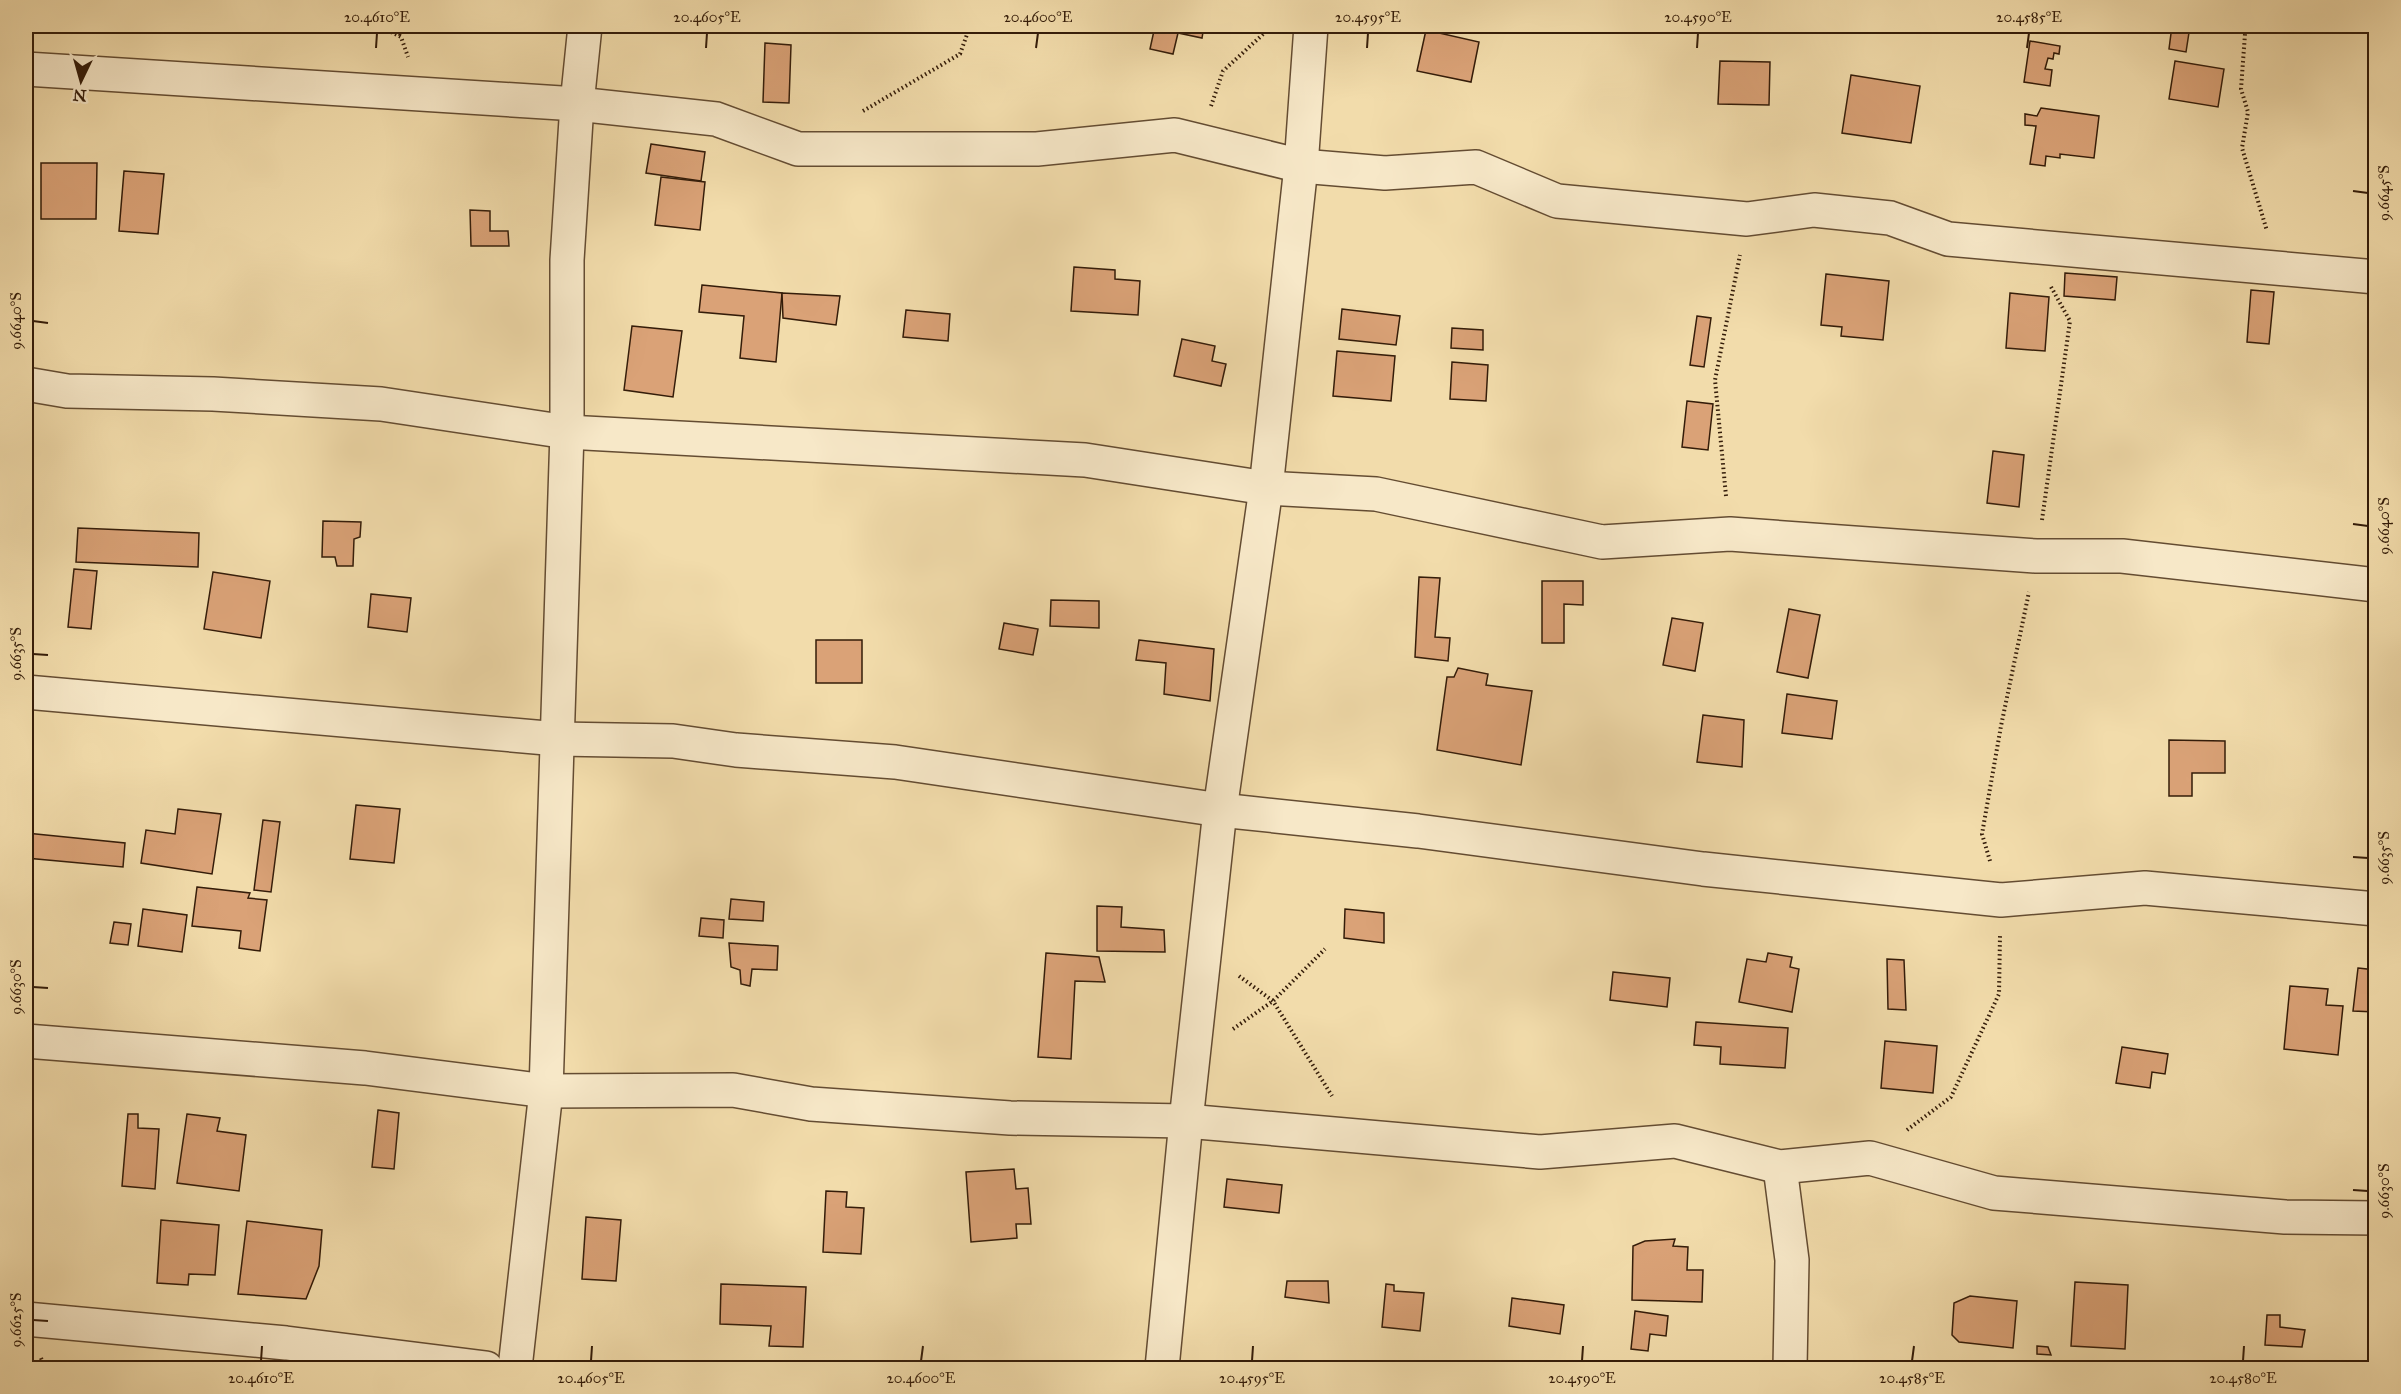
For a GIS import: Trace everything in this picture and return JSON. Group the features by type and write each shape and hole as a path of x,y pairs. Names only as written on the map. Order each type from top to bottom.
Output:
{"street":[{"path":"515,1368 546,1090 567,432 567,260 577,104 585,26"},
{"path":"1162,1368 1193,1052 1220,810 1266,488 1301,166 1311,26"},
{"path":"26,69 577,104 716,119 798,149 1037,149 1175,135 1301,166 1385,172 1476,167 1557,201 1747,219 1814,210 1890,218 1948,239 2376,278"},
{"path":"26,384 68,392 213,394 381,404 567,432 1085,460 1266,488 1376,494 1602,542 1730,534 2036,556 2122,556 2376,585"},
{"path":"26,692 558,739 673,741 736,750 895,762 1220,810 1418,831 1703,870 2001,900 2145,888 2376,909"},
{"path":"26,1041 365,1068 546,1090 733,1090 823,1105 1010,1118 1186,1121 1540,1152 1675,1141 1780,1167 1870,1158 1994,1193 2285,1217 2376,1218"},
{"path":"1780,1167 1792,1260 1790,1368"},
{"path":"26,1319 286,1343 486,1368"}],"path":[{"path":"395,26 401,36"},
{"path":"859,114 960,54 970,26"},
{"path":"1175,135 1211,106 1223,71 1273,26"},
{"path":"2241,26 2245,34 2241,89 2248,112 2242,148 2277,269"},
{"path":"1730,534 1715,381 1747,219"},
{"path":"1870,1158 1951,1097 1999,994 2001,900 1982,834 2001,726 2036,556 2070,321 2044,275 2042,247"},
{"path":"1193,1052 1239,1026 1273,1001 1325,949"},
{"path":"1204,951 1273,1001 1357,1136"}],"building":[{"path":"911,26 944,26 944,33 910,30"},
{"path":"1155,26 1204,26 1202,38 1178,33 1173,54 1150,49"},
{"path":"2172,26 2190,26 2186,52 2169,49"},
{"path":"1426,30 1479,42 1471,82 1417,71"},
{"path":"2030,41 2060,46 2059,54 2054,53 2053,59 2048,58 2045,69 2052,70 2050,86 2024,82"},
{"path":"765,43 791,45 789,103 763,102"},
{"path":"1720,61 1770,62 1769,105 1718,104"},
{"path":"2175,61 2224,69 2218,107 2169,99"},
{"path":"1851,75 1920,86 1911,143 1842,133"},
{"path":"2041,108 2099,116 2094,158 2060,154 2060,158 2046,156 2045,166 2030,164 2036,126 2025,125 2025,114 2037,116"},
{"path":"651,144 705,152 701,181 646,173"},
{"path":"41,163 97,163 96,219 41,219"},
{"path":"124,171 164,174 158,234 119,231"},
{"path":"661,177 705,182 700,230 655,225"},
{"path":"470,210 490,211 490,231 508,231 509,246 471,246"},
{"path":"1074,267 1115,270 1115,279 1140,281 1138,315 1071,311"},
{"path":"2065,273 2117,277 2115,300 2064,296"},
{"path":"1826,274 1889,281 1883,340 1841,336 1842,327 1821,325"},
{"path":"702,285 782,293 776,362 740,358 744,316 699,312"},
{"path":"2251,290 2274,292 2269,344 2247,342"},
{"path":"782,293 840,296 836,325 783,318"},
{"path":"2010,293 2049,297 2045,351 2006,348"},
{"path":"1342,309 1400,316 1396,345 1339,339"},
{"path":"906,310 950,314 948,341 903,337"},
{"path":"1697,316 1711,318 1704,367 1690,365"},
{"path":"632,326 682,331 673,397 624,390"},
{"path":"1452,328 1483,330 1483,350 1451,348"},
{"path":"1182,339 1215,346 1212,361 1226,364 1221,386 1174,376"},
{"path":"1337,351 1395,356 1391,401 1333,396"},
{"path":"1452,362 1488,365 1486,401 1450,399"},
{"path":"1687,401 1713,404 1708,450 1682,447"},
{"path":"1993,451 2024,455 2019,507 1987,503"},
{"path":"323,521 361,522 360,537 354,539 353,566 337,566 335,557 322,557"},
{"path":"78,528 199,533 198,567 76,562"},
{"path":"74,569 97,571 91,629 68,627"},
{"path":"213,572 270,581 261,638 204,629"},
{"path":"1419,577 1440,578 1435,637 1450,638 1448,661 1415,657"},
{"path":"1542,581 1583,581 1583,605 1564,604 1564,643 1542,643"},
{"path":"371,594 411,598 407,632 368,627"},
{"path":"1051,600 1099,601 1099,628 1050,626"},
{"path":"1789,609 1820,615 1808,678 1777,672"},
{"path":"1672,618 1703,623 1695,671 1663,665"},
{"path":"1004,623 1038,629 1033,655 999,649"},
{"path":"816,640 862,640 862,683 816,683"},
{"path":"1139,640 1214,649 1210,701 1164,694 1166,663 1136,660"},
{"path":"1458,668 1488,674 1486,685 1532,691 1521,765 1437,750 1447,677 1454,677"},
{"path":"1787,694 1837,701 1832,739 1782,733"},
{"path":"1703,715 1744,720 1742,767 1697,762"},
{"path":"2169,740 2225,741 2225,773 2192,773 2192,796 2169,796"},
{"path":"356,805 400,809 394,863 350,859"},
{"path":"178,809 221,814 212,874 141,863 146,830 175,834"},
{"path":"263,820 280,822 271,892 254,890"},
{"path":"26,833 125,843 123,867 26,858"},
{"path":"197,887 250,893 248,898 267,900 260,951 239,948 241,931 192,926"},
{"path":"731,899 764,902 763,921 729,919"},
{"path":"1097,906 1122,907 1121,927 1164,930 1165,952 1097,951"},
{"path":"143,909 187,915 182,952 138,946"},
{"path":"1345,909 1384,913 1384,943 1344,938"},
{"path":"701,918 724,920 723,938 699,936"},
{"path":"114,922 131,924 128,945 110,943"},
{"path":"729,943 778,946 777,970 752,969 750,986 741,984 740,970 731,967"},
{"path":"1046,953 1099,957 1105,982 1075,981 1071,1059 1038,1057"},
{"path":"1768,953 1792,957 1790,967 1799,969 1792,1012 1739,1002 1747,959 1766,962"},
{"path":"1887,959 1904,960 1906,1010 1888,1009"},
{"path":"2358,968 2376,970 2376,1012 2353,1011"},
{"path":"1613,972 1670,978 1667,1007 1610,1000"},
{"path":"2290,986 2328,989 2326,1005 2343,1006 2338,1055 2284,1049"},
{"path":"1696,1022 1788,1028 1785,1068 1720,1064 1721,1047 1694,1045"},
{"path":"1885,1041 1937,1046 1933,1093 1881,1088"},
{"path":"2122,1047 2168,1054 2165,1074 2152,1072 2150,1088 2116,1083"},
{"path":"378,1110 399,1113 394,1169 372,1167"},
{"path":"128,1114 138,1114 138,1128 159,1129 155,1189 122,1186"},
{"path":"187,1114 220,1118 217,1131 246,1135 239,1191 177,1183"},
{"path":"1014,1169 1016,1189 1028,1188 1031,1224 1016,1224 1017,1238 971,1242 966,1172"},
{"path":"1227,1179 1282,1185 1279,1213 1224,1207"},
{"path":"826,1191 847,1192 846,1207 864,1208 861,1254 823,1252"},
{"path":"586,1217 621,1220 616,1281 582,1279"},
{"path":"161,1220 219,1225 215,1275 189,1274 188,1285 157,1283"},
{"path":"247,1221 322,1230 319,1266 306,1299 238,1294"},
{"path":"1675,1239 1673,1246 1688,1247 1687,1270 1703,1270 1702,1302 1632,1300 1633,1246 1645,1241"},
{"path":"1287,1281 1328,1281 1329,1303 1285,1297"},
{"path":"2075,1282 2128,1285 2125,1349 2071,1346"},
{"path":"721,1284 806,1287 803,1347 769,1346 771,1326 720,1324"},
{"path":"1386,1284 1394,1285 1394,1291 1424,1293 1420,1331 1382,1327"},
{"path":"1970,1296 2017,1301 2013,1348 1959,1342 1952,1335 1954,1303"},
{"path":"1512,1298 1564,1305 1560,1334 1509,1326"},
{"path":"1635,1311 1668,1316 1666,1336 1650,1334 1648,1351 1631,1349"},
{"path":"2267,1315 2280,1315 2280,1327 2305,1330 2302,1347 2265,1345"},
{"path":"2037,1346 2048,1347 2051,1355 2037,1354"}]}
